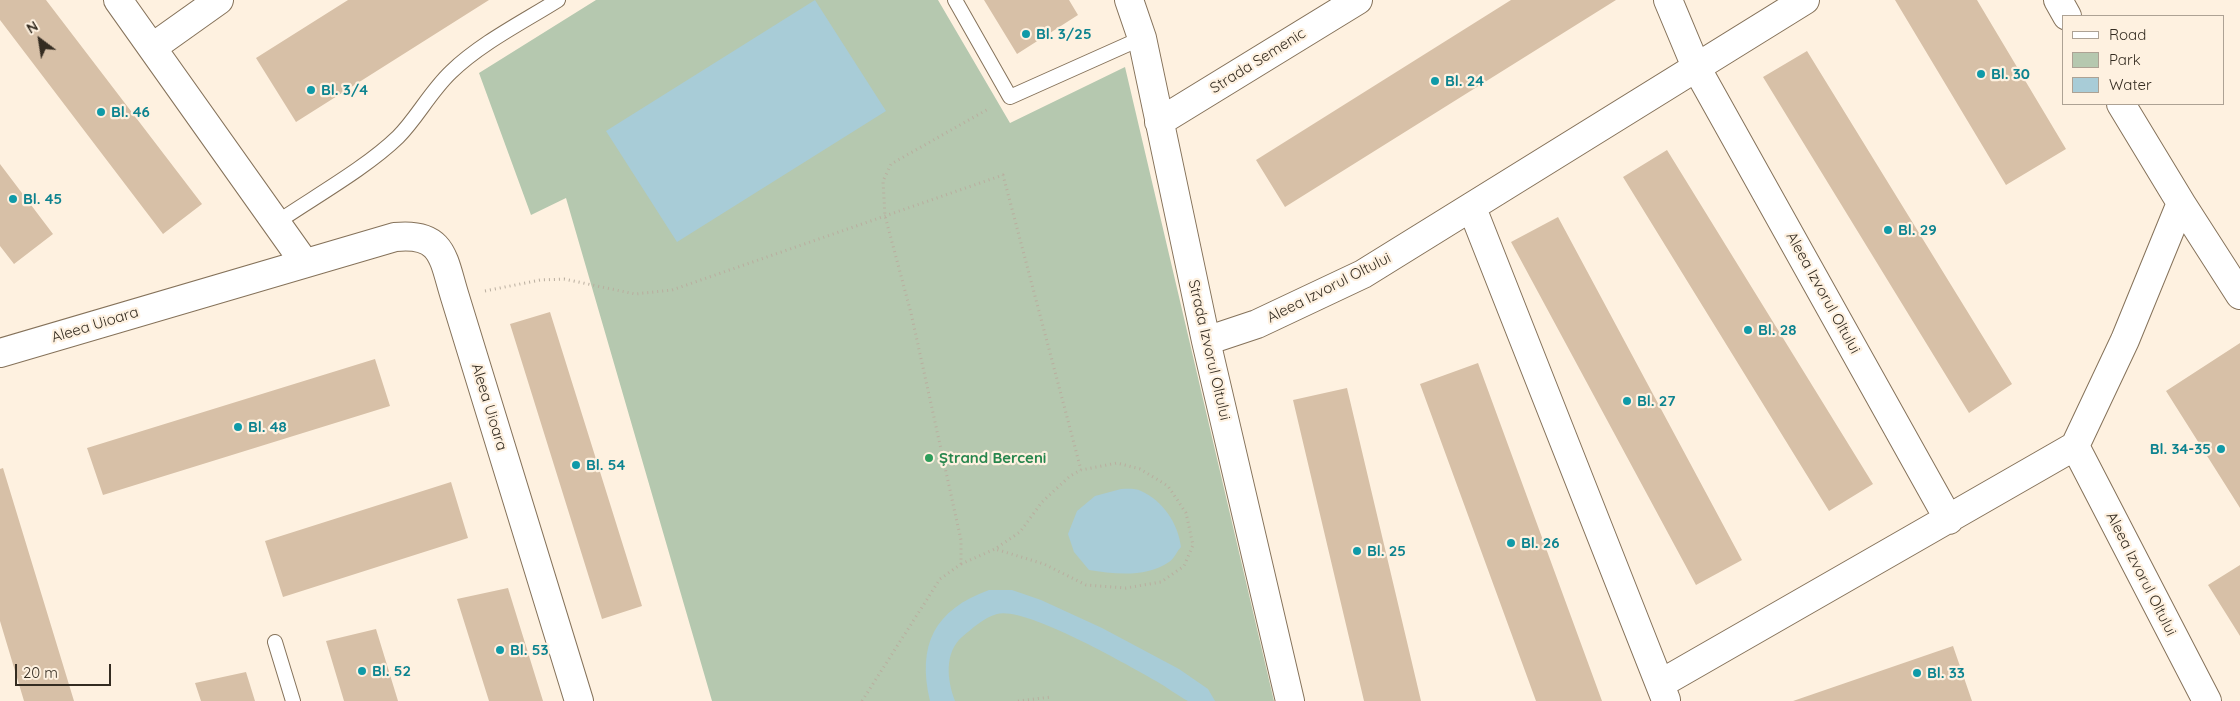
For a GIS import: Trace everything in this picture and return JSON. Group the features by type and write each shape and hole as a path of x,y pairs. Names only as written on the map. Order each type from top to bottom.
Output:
{"street":[{"path":"118,0 304,262"},
{"path":"152,47 219,0"},
{"name":"Strada Izvorul Oltului","path":"1129,0 1142,38 1206,341 1290,701"},
{"name":"Strada Semenic","path":"1159,122 1358,0"},
{"name":"Aleea Izvorul Oltului","path":"1668,0 1696,67 1950,520"},
{"name":"Aleea Izvorul Oltului","path":"1206,341 1257,324 1363,274 1805,0"},
{"path":"2058,0 2066,15"},
{"path":"2122,105 2240,295"},
{"path":"1472,208 1663,692 2075,446 2125,340 2181,203"},
{"name":"Aleea Uioara","path":"0,353 304,262 395,237 412,235 432,242 442,255 579,701"},
{"name":"Aleea Izvorul Oltului","path":"2075,446 2207,701"}],"lane":[{"path":"276,223 378,154 399,136 428,96 452,71 484,47 558,0"},
{"path":"955,0 1010,96 1142,38"},
{"path":"275,642 293,701"}],"path":[{"path":"961,564 961,540 912,313 885,216 883,181 891,164 1010,96"},
{"path":"455,297 540,280 564,279 635,294 672,290 1003,175 1081,470"},
{"path":"862,701 940,579 961,564 995,549 1020,532 1042,502 1070,476 1081,470 1117,463 1140,469 1168,486 1186,513 1193,544 1184,566 1161,582 1126,588 1086,585 1044,564 995,549"},
{"path":"1018,701 1051,697"}],"green space":[{"name":"Ștrand Berceni","path":"596,0 938,0 1010,123 1125,67 1274,701 712,701 566,198 531,215 479,73"}],"water":[{"path":"815,0 886,111 677,242 606,131"},
{"path":"1121,489 1134,489 1149,495 1163,507 1173,521 1181,547 1169,562 1150,571 1140,573 1109,573 1089,570 1074,552 1068,534 1077,511 1095,496"},
{"path":"989,590 1012,590 1041,600 1102,628 1179,669 1208,689 1215,701 1188,701 1142,673 1052,627 1011,614 997,614 987,618 962,637 952,651 949,676 955,701 930,701 926,663 928,647 934,632 943,619 955,608 970,598"}],"building":[{"name":"Bl. 46","path":"0,0 46,0 202,204 163,234 0,20"},
{"name":"Bl. 3/4","path":"348,0 489,0 296,122 256,58"},
{"name":"Bl. 3/25","path":"984,0 1069,0 1078,15 1017,54"},
{"name":"Bl. 24","path":"1511,0 1616,0 1285,207 1256,160"},
{"name":"Bl. 30","path":"1895,0 1977,0 2066,149 2006,185"},
{"name":"Bl. 29","path":"1807,51 2012,384 1969,413 1763,77"},
{"name":"Bl. 28","path":"1667,150 1873,484 1829,511 1623,177"},
{"name":"Bl. 45","path":"0,164 53,234 14,264 0,246"},
{"name":"Bl. 27","path":"1558,217 1742,560 1696,585 1511,242"},
{"name":"Bl. 54","path":"550,312 642,606 602,619 510,324"},
{"name":"Bl. 34-35","path":"2240,343 2240,508 2166,391"},
{"name":"Bl. 48","path":"375,359 390,406 103,495 87,448"},
{"name":"Bl. 26","path":"1478,363 1602,701 1536,701 1420,384"},
{"name":"Bl. 25","path":"1347,388 1421,701 1364,701 1293,400"},
{"path":"3,468 74,701 24,701 0,621 0,469"},
{"path":"451,482 468,538 283,597 265,541"},
{"path":"2240,565 2240,636 2208,585"},
{"name":"Bl. 53","path":"508,588 543,701 489,701 457,599"},
{"name":"Bl. 52","path":"376,629 398,701 344,701 326,641"},
{"name":"Bl. 33","path":"1953,646 1972,701 1793,701"},
{"path":"246,672 255,701 201,701 195,683"}],"place":[{"name":"Bl. 3/25","path":"1026,34"},
{"name":"Bl. 30","path":"1981,74"},
{"name":"Bl. 24","path":"1435,81"},
{"name":"Bl. 3/4","path":"311,90"},
{"name":"Bl. 46","path":"101,112"},
{"name":"Bl. 45","path":"13,199"},
{"name":"Bl. 29","path":"1888,230"},
{"name":"Bl. 28","path":"1748,330"},
{"name":"Bl. 27","path":"1627,401"},
{"name":"Bl. 48","path":"238,427"},
{"name":"Bl. 34-35","path":"2221,449"},
{"name":"Ștrand Berceni","path":"929,458"},
{"name":"Bl. 54","path":"576,465"},
{"name":"Bl. 26","path":"1511,543"},
{"name":"Bl. 25","path":"1357,551"},
{"name":"Bl. 53","path":"500,650"},
{"name":"Bl. 52","path":"362,671"},
{"name":"Bl. 33","path":"1917,673"}]}
